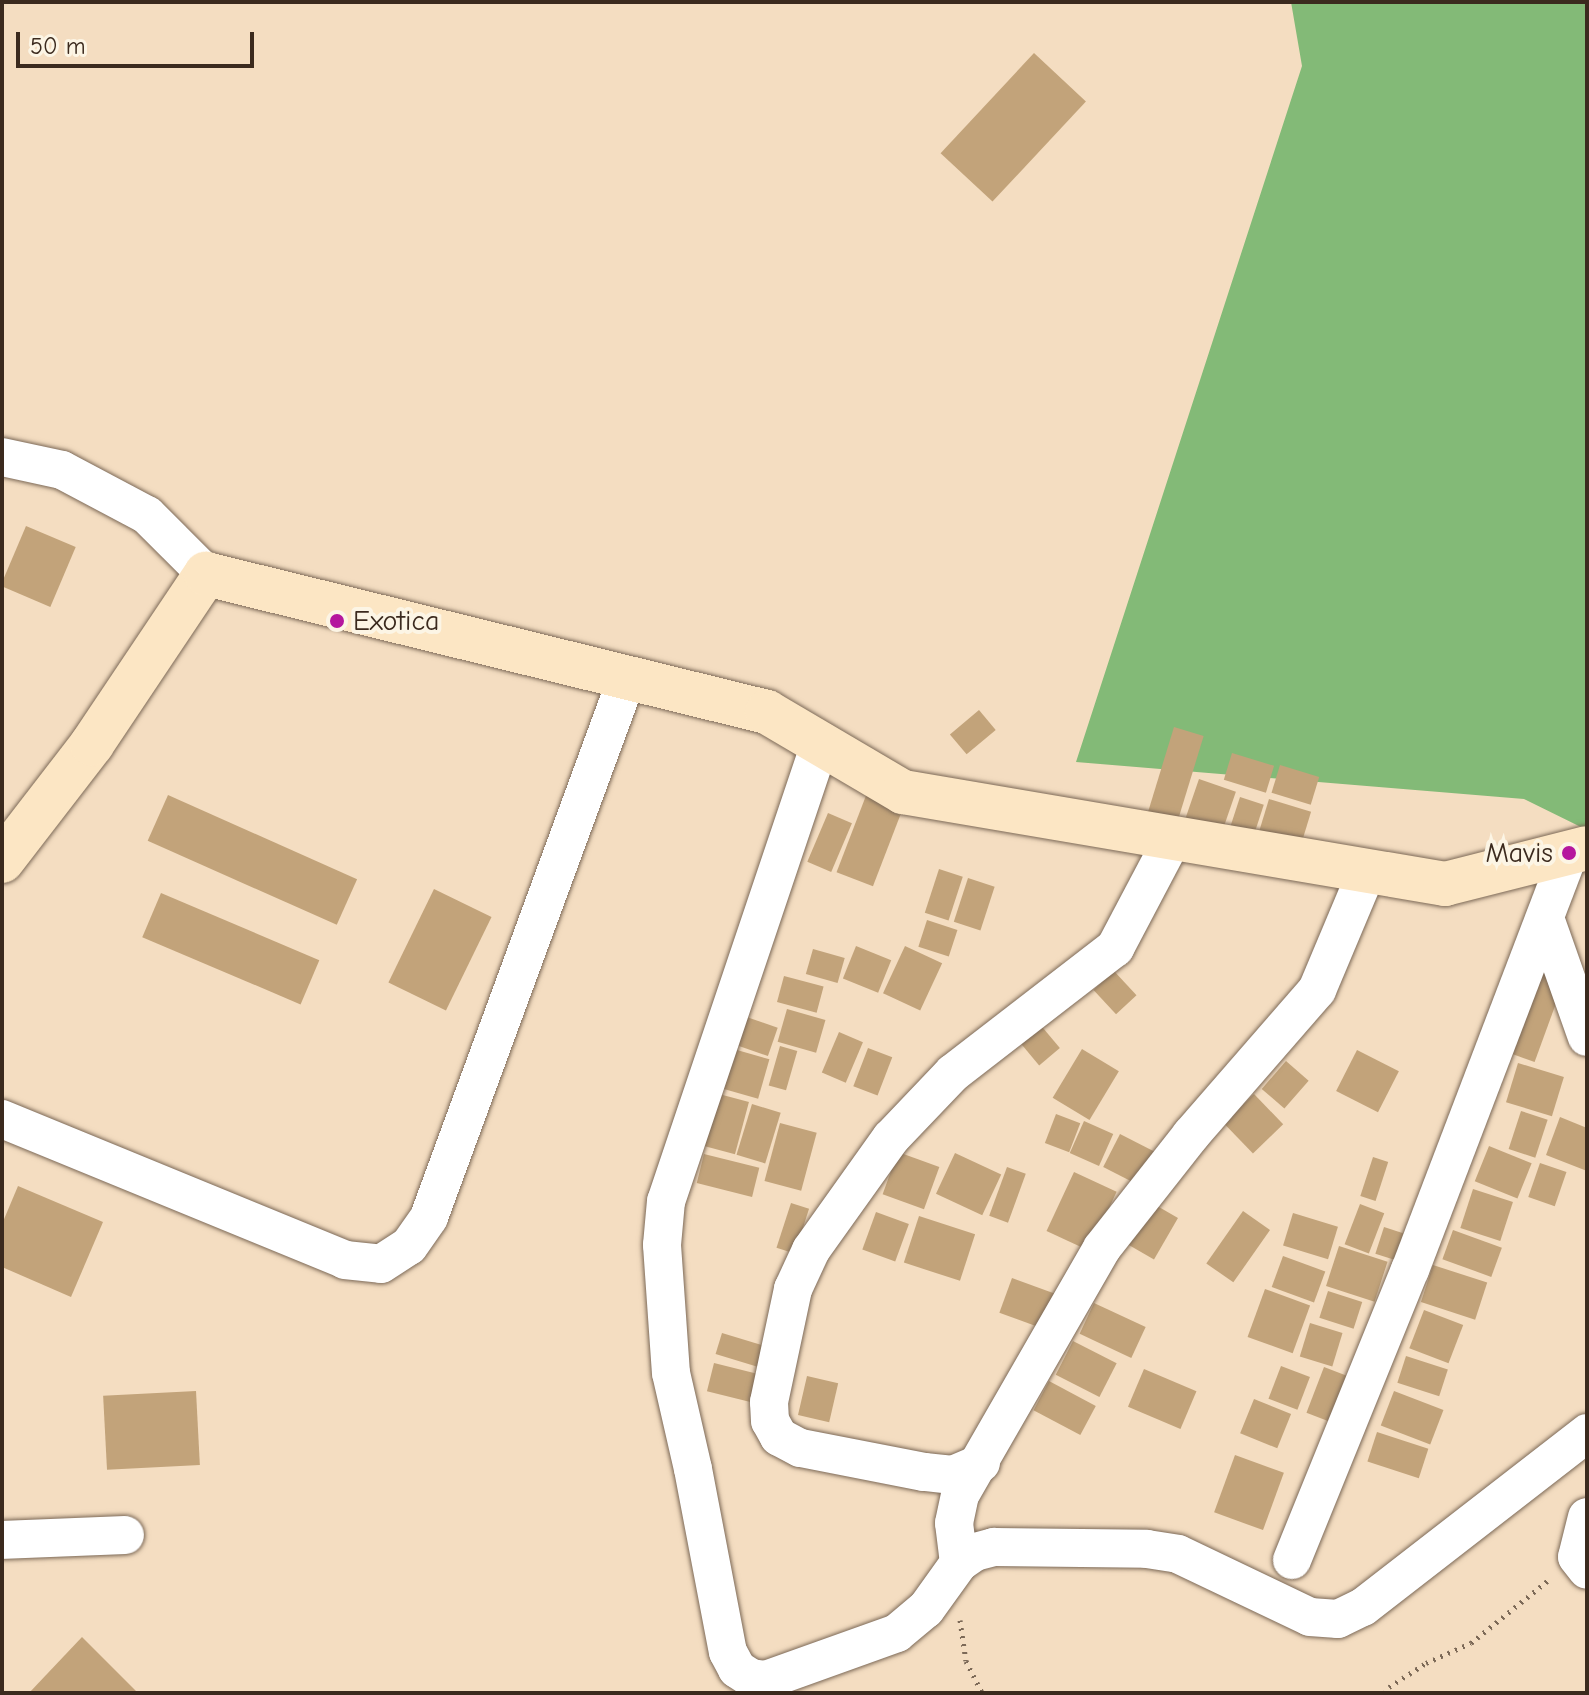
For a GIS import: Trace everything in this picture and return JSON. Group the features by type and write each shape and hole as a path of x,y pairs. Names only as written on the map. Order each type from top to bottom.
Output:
{"street":[{"path":"2,457 62,470 147,515 206,574 767,712 903,792 1445,884 1578,851"},
{"path":"2,861 92,744 206,574"},
{"path":"2,1119 345,1260 381,1264 409,1246 429,1217 627,678"},
{"path":"821,741 666,1201 662,1245 671,1373 728,1652 737,1669 751,1678 766,1680 897,1633 926,1609 959,1563 975,1552 994,1547 1163,1551 1207,1565 1310,1617 1338,1619 1363,1607 1587,1433"},
{"path":"981,1463 953,1475 924,1472 800,1448 779,1437 770,1421 769,1402 793,1289 811,1250 840,1206 901,1127 953,1073 1115,948 1173,838"},
{"path":"1292,1560 1410,1270 1545,918 1578,851"},
{"path":"959,1563 956,1508 1102,1248 1191,1135 1317,990 1367,871"},
{"path":"1545,918 1587,1037"},
{"path":"1584,1571 1587,1517"},
{"path":"2,1540 125,1535"}],"path":[{"path":"959,1563 966,1661 982,1693"},
{"path":"1385,1693 1389,1687 1426,1663 1471,1643 1584,1571"}],"green space":[{"path":"1291,2 1587,2 1587,830 1524,799 1076,762 1302,66"}],"building":[{"path":"1034,53 1086,101 992,202 941,153"},
{"path":"26,526 76,547 50,607 2,586"},
{"path":"979,710 996,730 967,754 950,734"},
{"path":"1174,727 1204,736 1176,825 1147,816"},
{"path":"1232,753 1274,766 1266,793 1224,780"},
{"path":"1280,765 1319,777 1311,805 1272,793"},
{"path":"1199,779 1236,792 1219,840 1182,827"},
{"path":"867,793 903,807 873,886 837,872"},
{"path":"168,795 357,879 337,925 148,841"},
{"path":"1240,797 1264,805 1253,837 1229,829"},
{"path":"1269,799 1311,812 1301,845 1259,832"},
{"path":"828,813 852,823 831,872 807,862"},
{"path":"939,869 963,877 949,920 925,913"},
{"path":"968,878 995,887 980,930 954,922"},
{"path":"434,889 492,917 446,1011 388,982"},
{"path":"161,893 319,960 301,1004 142,937"},
{"path":"927,920 957,930 949,957 918,947"},
{"path":"856,946 891,960 878,993 843,978"},
{"path":"905,946 942,963 920,1010 883,993"},
{"path":"813,949 845,958 838,983 806,974"},
{"path":"1533,970 1564,981 1535,1062 1504,1051"},
{"path":"1114,971 1137,995 1116,1014 1094,990"},
{"path":"784,976 824,987 817,1013 777,1002"},
{"path":"787,1009 825,1020 816,1053 778,1042"},
{"path":"738,1014 778,1028 768,1056 728,1042"},
{"path":"1038,1022 1060,1048 1039,1065 1017,1039"},
{"path":"839,1032 863,1042 846,1083 822,1073"},
{"path":"780,1046 797,1051 786,1090 769,1085"},
{"path":"730,1048 769,1059 758,1099 719,1087"},
{"path":"868,1048 892,1057 878,1096 853,1086"},
{"path":"1082,1049 1119,1071 1090,1120 1053,1098"},
{"path":"1357,1050 1399,1071 1378,1112 1336,1091"},
{"path":"1286,1061 1309,1081 1284,1109 1262,1089"},
{"path":"1518,1063 1564,1077 1552,1116 1506,1102"},
{"path":"719,1094 749,1102 735,1154 705,1146"},
{"path":"1254,1094 1283,1124 1253,1153 1224,1123"},
{"path":"752,1104 781,1113 765,1163 737,1155"},
{"path":"1521,1111 1548,1120 1535,1158 1509,1149"},
{"path":"1056,1114 1080,1123 1069,1152 1045,1143"},
{"path":"1560,1117 1587,1128 1587,1171 1546,1155"},
{"path":"1084,1121 1113,1134 1099,1166 1070,1153"},
{"path":"780,1123 817,1133 801,1191 764,1181"},
{"path":"1120,1134 1155,1152 1138,1185 1103,1167"},
{"path":"1489,1146 1532,1163 1517,1198 1475,1181"},
{"path":"898,1152 939,1167 924,1209 883,1194"},
{"path":"955,1153 1001,1175 982,1215 936,1194"},
{"path":"704,1154 759,1168 752,1197 697,1183"},
{"path":"1373,1157 1388,1162 1376,1201 1360,1196"},
{"path":"1540,1163 1566,1172 1555,1206 1528,1197"},
{"path":"1007,1167 1026,1174 1008,1223 989,1216"},
{"path":"1074,1172 1117,1192 1089,1251 1047,1231"},
{"path":"18,1186 103,1222 71,1297 2,1267 2,1224"},
{"path":"1473,1189 1513,1202 1500,1241 1460,1228"},
{"path":"791,1203 809,1209 795,1254 776,1248"},
{"path":"1152,1203 1178,1218 1154,1260 1128,1245"},
{"path":"1360,1204 1384,1213 1369,1253 1345,1244"},
{"path":"1243,1211 1270,1230 1233,1282 1206,1263"},
{"path":"876,1212 909,1224 895,1262 862,1250"},
{"path":"1293,1213 1338,1227 1328,1259 1283,1246"},
{"path":"919,1216 975,1234 960,1281 904,1263"},
{"path":"1384,1227 1412,1236 1403,1263 1375,1254"},
{"path":"1453,1230 1502,1248 1491,1277 1442,1259"},
{"path":"1339,1246 1388,1262 1375,1302 1326,1286"},
{"path":"1283,1256 1325,1271 1314,1302 1272,1287"},
{"path":"1433,1265 1487,1283 1475,1320 1421,1302"},
{"path":"1012,1278 1060,1295 1047,1330 999,1313"},
{"path":"1265,1289 1310,1305 1293,1353 1248,1337"},
{"path":"1328,1291 1362,1302 1354,1329 1319,1318"},
{"path":"1094,1303 1146,1327 1131,1358 1080,1334"},
{"path":"1424,1310 1463,1325 1449,1363 1409,1348"},
{"path":"1310,1323 1343,1333 1332,1366 1300,1356"},
{"path":"722,1333 772,1348 765,1369 716,1354"},
{"path":"1073,1341 1117,1363 1099,1397 1056,1375"},
{"path":"1406,1356 1448,1370 1439,1396 1397,1383"},
{"path":"714,1363 766,1376 759,1404 707,1391"},
{"path":"1281,1366 1310,1377 1297,1410 1268,1399"},
{"path":"1324,1367 1360,1381 1343,1427 1306,1413"},
{"path":"1144,1369 1196,1391 1180,1429 1128,1407"},
{"path":"807,1376 838,1383 829,1422 798,1415"},
{"path":"1049,1381 1096,1406 1080,1435 1034,1410"},
{"path":"196,1391 200,1465 107,1470 103,1396"},
{"path":"1394,1391 1443,1410 1430,1445 1381,1426"},
{"path":"1254,1399 1291,1414 1277,1448 1240,1433"},
{"path":"1377,1432 1428,1449 1419,1478 1367,1461"},
{"path":"1235,1455 1284,1473 1263,1530 1214,1512"},
{"path":"82,1637 138,1693 29,1693"}],"place":[{"name":"Exotica","path":"337,621"},
{"name":"Mavis","path":"1569,853"}]}
